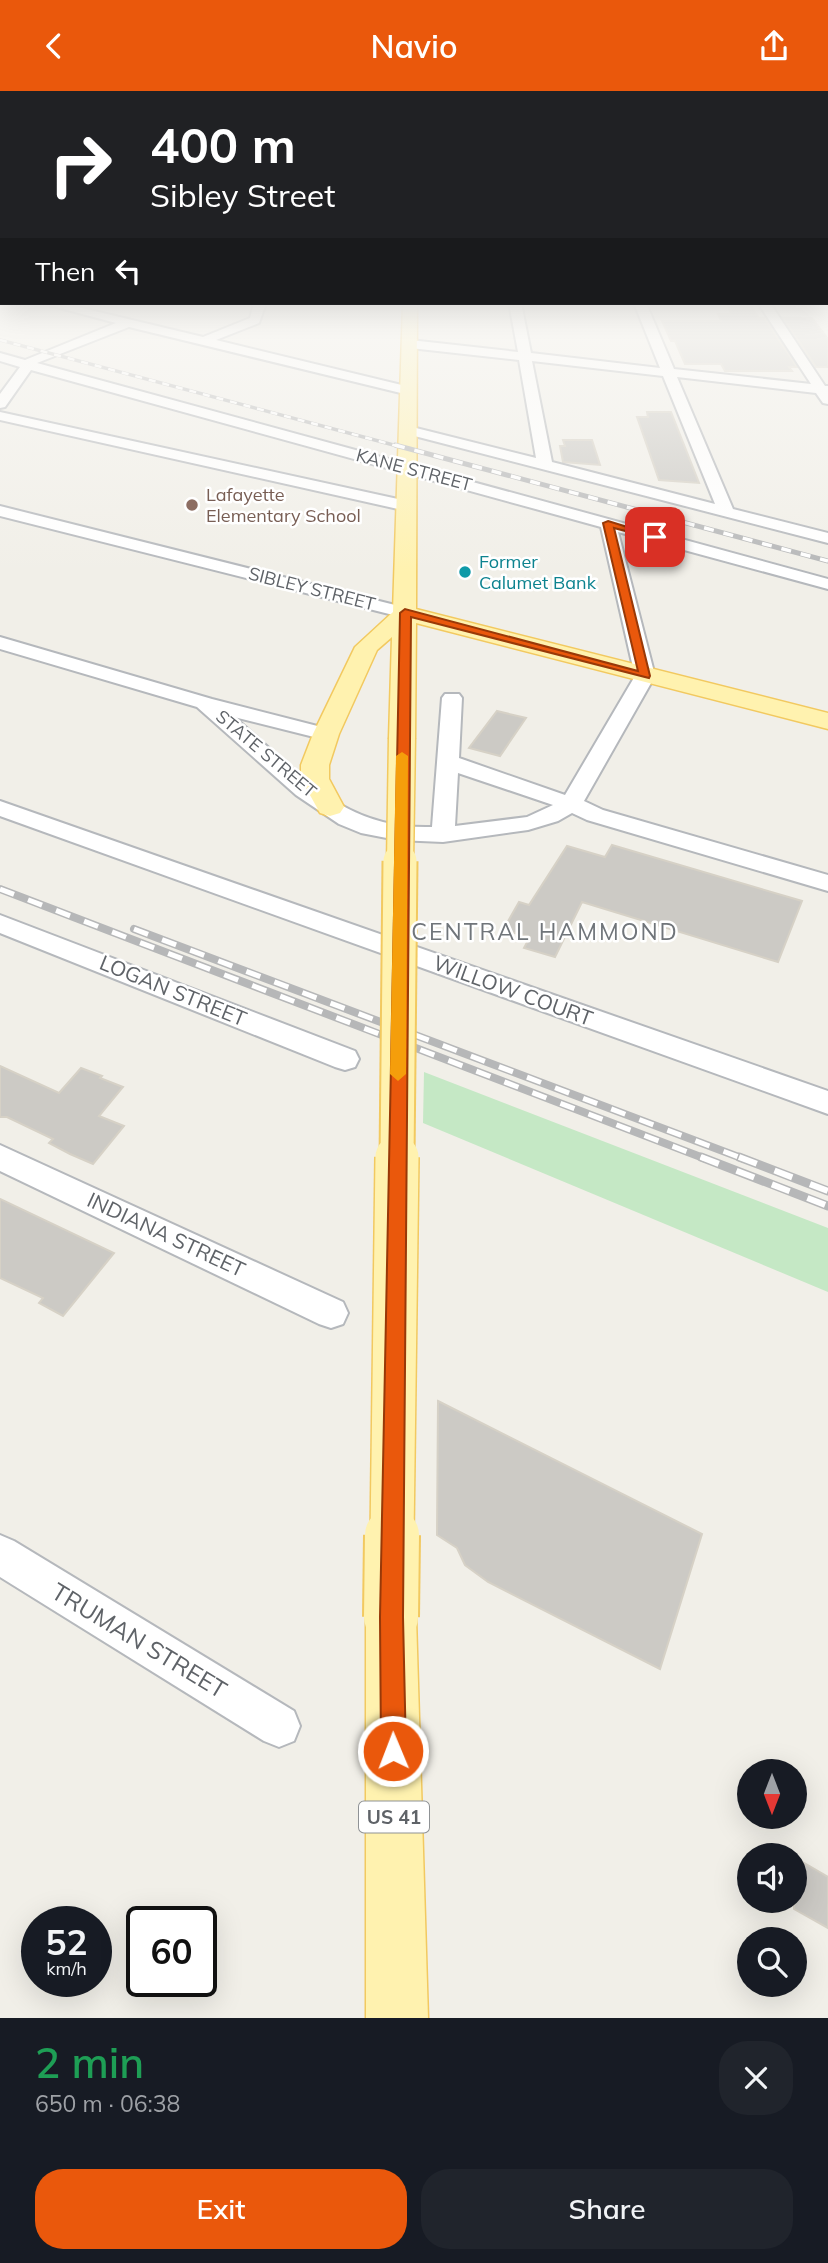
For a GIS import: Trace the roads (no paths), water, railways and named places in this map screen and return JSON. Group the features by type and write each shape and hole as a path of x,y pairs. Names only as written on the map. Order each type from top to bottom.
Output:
{"main road":[{"name":"US 41","path":"397,2018 391,1617 409,393"},
{"name":"SIBLEY STREET","path":"405,613 828,722"},
{"path":"330,807 315,779 315,765 326,734 367,646 405,613"}],"street":[{"name":"KANE STREET","path":"133,393 828,584"},
{"path":"531,393 544,465"},
{"path":"677,393 726,512"},
{"path":"0,416 407,506"},
{"path":"408,430 828,538"},
{"name":"SIBLEY STREET","path":"0,511 405,613"},
{"path":"571,804 645,676 608,523"},
{"name":"STATE STREET","path":"0,643 204,703 225,717 292,779 330,807 369,828 416,835 443,835 551,818 571,804"},
{"path":"443,835 452,698"},
{"path":"204,703 326,734"},
{"path":"448,762 571,804 595,815 828,883"},
{"name":"WILLOW COURT","path":"0,808 828,1104"},
{"name":"LOGAN STREET","path":"0,923 345,1059"},
{"name":"INDIANA STREET","path":"0,1157 331,1313"},
{"name":"TRUMAN STREET","path":"0,1555 279,1726"}],"railway":[{"path":"198,393 401,447"},
{"path":"395,445 828,561"},
{"path":"0,889 706,1159"},
{"path":"134,929 744,1159"},
{"path":"701,1157 828,1206"},
{"path":"739,1157 828,1191"}],"place":[{"name":"Lafayette Elementary School","path":"192,505"},
{"name":"Former Calumet Bank","path":"465,572"}],"district":[{"name":"CENTRAL HAMMOND","path":"545,932"}]}
